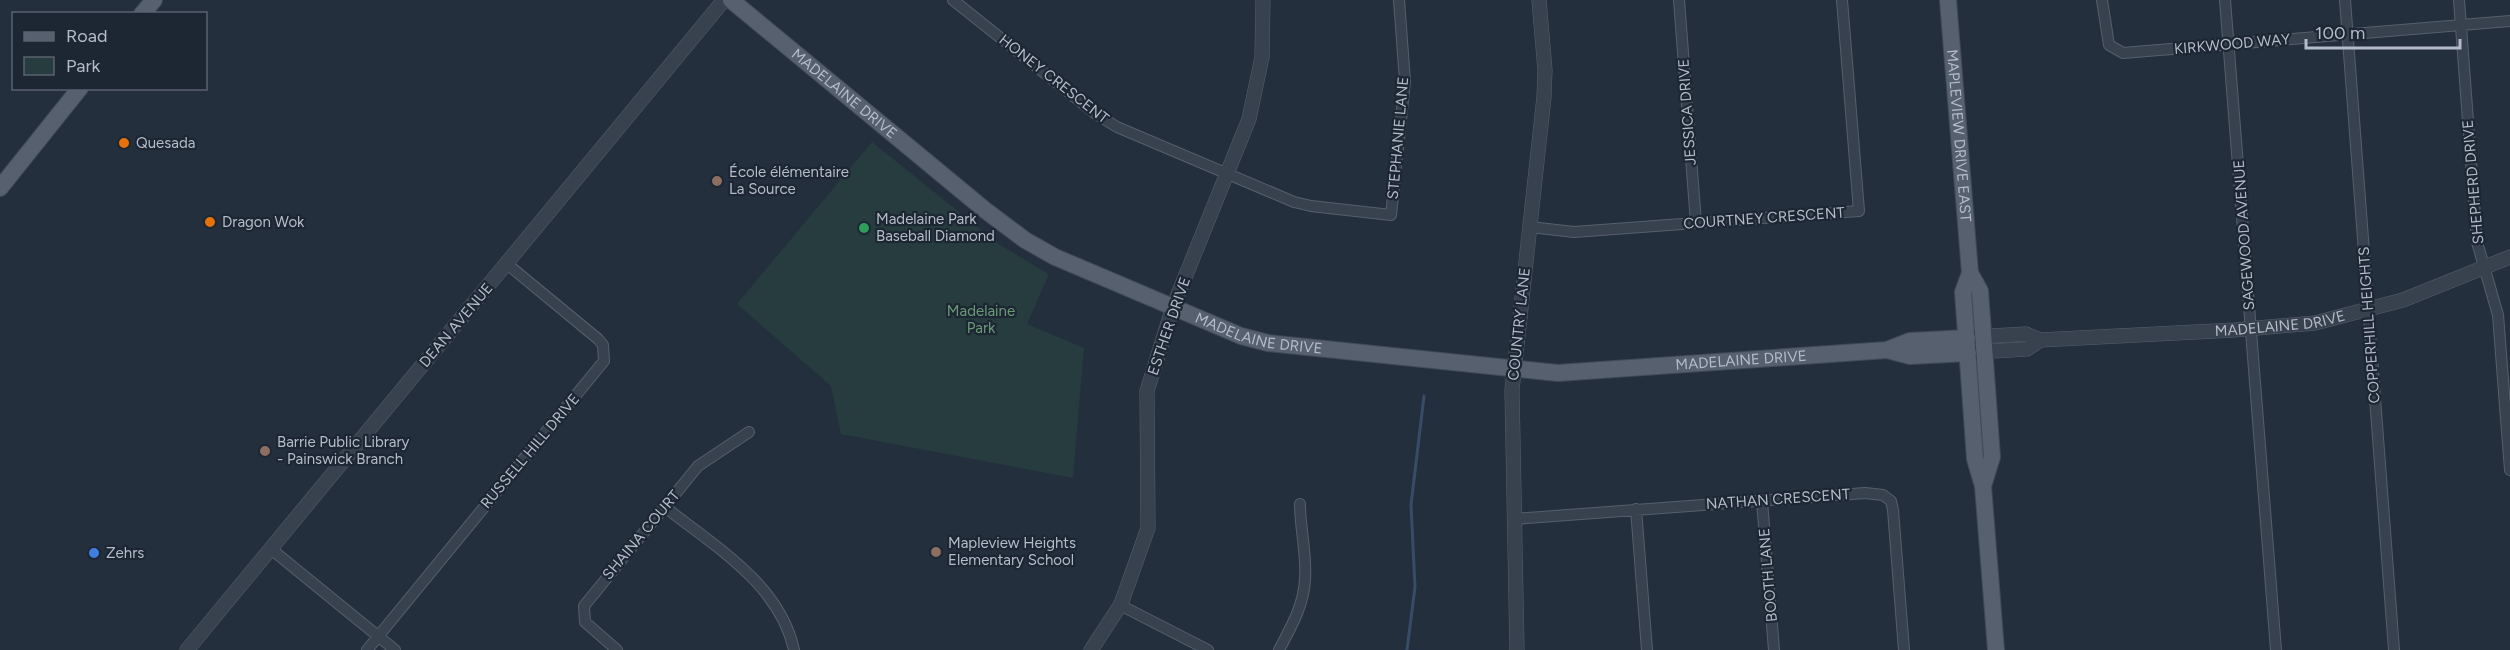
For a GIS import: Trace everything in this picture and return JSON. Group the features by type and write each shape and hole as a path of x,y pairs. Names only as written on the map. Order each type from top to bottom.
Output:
{"main road":[{"path":"144,12 154,0"},
{"name":"MADELAINE DRIVE","path":"731,0 1011,230 1055,257 1244,338 1261,342 1558,373 1887,350 1910,342 1976,345"},
{"name":"MAPLEVIEW DRIVE EAST","path":"1948,0 1970,273 1980,291 1976,345 1992,457 1983,486 1996,650"},
{"path":"0,188 78,90"}],"street":[{"name":"DEAN AVENUE","path":"187,650 724,0"},
{"name":"HONEY CRESCENT","path":"953,0 1104,120 1228,174"},
{"name":"ESTHER DRIVE","path":"1090,650 1120,605 1148,528 1147,391 1173,307 1247,127 1259,79 1263,0"},
{"name":"STEPHANIE LANE","path":"1228,174 1301,204 1391,215 1405,81 1399,0"},
{"name":"COUNTRY LANE","path":"1517,650 1511,413 1545,84 1539,0"},
{"name":"JESSICA DRIVE","path":"1679,0 1696,223"},
{"name":"COURTNEY CRESCENT","path":"1530,227 1574,232 1859,211 1842,0"},
{"name":"KIRKWOOD WAY","path":"2103,0 2109,45 2124,53 2510,21"},
{"name":"SAGEWOOD AVENUE","path":"2225,0 2276,650"},
{"name":"COPPERHILL HEIGHTS","path":"2345,0 2394,650"},
{"name":"SHEPHERD DRIVE","path":"2459,0 2477,242 2498,315 2510,470"},
{"name":"MADELAINE DRIVE","path":"1976,345 2027,349 2040,340 2251,329 2315,323 2403,300 2510,257"},
{"name":"RUSSELL HILL DRIVE","path":"367,650 603,361 603,345 598,339 507,264"},
{"name":"SHAINA COURT","path":"617,650 585,622 584,606 698,466 749,432"},
{"name":"NATHAN CRESCENT","path":"1514,519 1875,493 1890,501 1904,650"},
{"name":"BOOTH LANE","path":"1762,501 1774,650"},
{"path":"1279,650 1298,613 1304,591 1305,570 1300,504"},
{"path":"665,507 761,586 784,620 794,650"},
{"path":"1636,509 1647,650"},
{"path":"271,549 395,650"},
{"path":"1120,605 1208,650"}],"green space":[{"name":"Madelaine Park","path":"872,142 1000,245 1049,274 1027,324 1084,348 1073,478 841,434 831,386 737,304"}],"waterway":[{"path":"1407,650 1415,587 1411,505 1424,396"}],"place":[{"name":"Quesada","path":"124,143"},
{"name":"École élémentaire La Source","path":"717,181"},
{"name":"Dragon Wok","path":"210,222"},
{"name":"Madelaine Park Baseball Diamond","path":"864,228"},
{"name":"Barrie Public Library - Painswick Branch","path":"265,451"},
{"name":"Mapleview Heights Elementary School","path":"936,552"},
{"name":"Zehrs","path":"94,553"}]}
